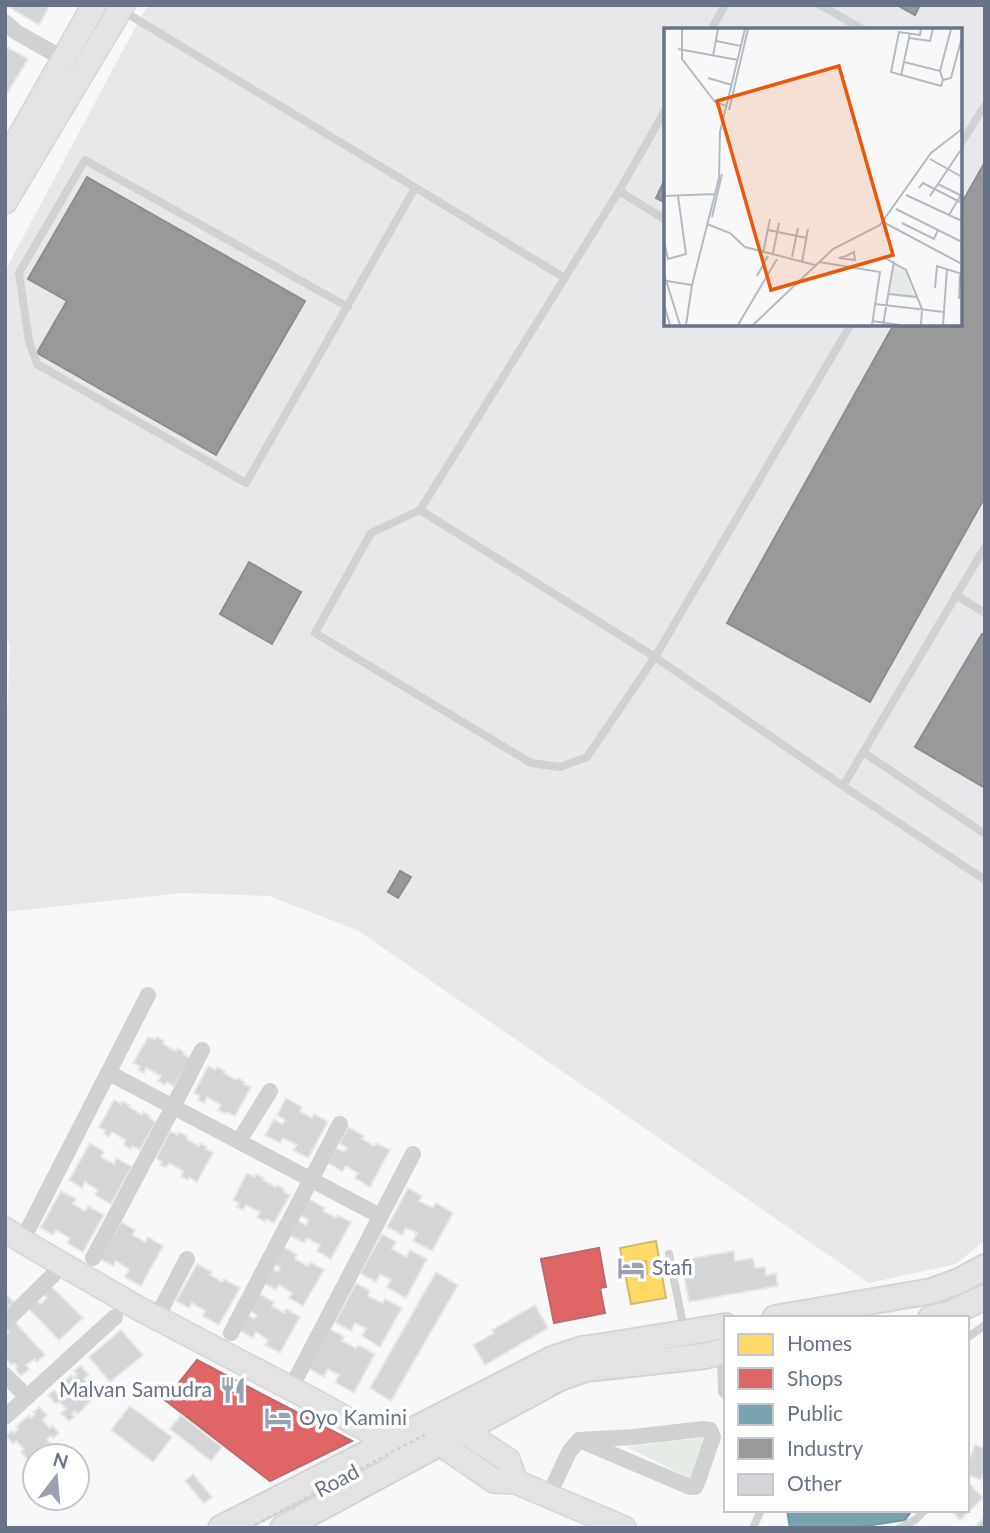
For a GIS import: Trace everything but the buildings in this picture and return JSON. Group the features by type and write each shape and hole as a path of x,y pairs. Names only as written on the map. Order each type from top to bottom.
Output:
{"main road":[{"path":"787,1316 932,1292 985,1266"},
{"path":"940,1316 985,1297"},
{"path":"221,1528 389,1441 430,1430 552,1359 582,1349 724,1326"},
{"path":"430,1430 463,1431 560,1378 586,1369 705,1356 724,1351"},
{"path":"284,1528 414,1456 430,1430"}],"street":[{"path":"5,162 94,5"},
{"path":"5,201 121,7"},
{"path":"6,24 63,59 85,69"},
{"path":"148,995 109,1073 14,1235 157,1317 414,1456"},
{"path":"93,1258 202,1050"},
{"path":"109,1073 380,1216"},
{"path":"239,1141 270,1091"},
{"path":"231,1333 341,1124"},
{"path":"291,1388 413,1154"},
{"path":"157,1317 187,1259"},
{"path":"5,1322 54,1274"},
{"path":"5,1417 115,1317"},
{"path":"5,1375 27,1397"},
{"path":"549,1495 569,1452 579,1440 703,1429 719,1430"},
{"path":"430,1430 494,1481 516,1482 624,1528"},
{"path":"579,1440 695,1487 713,1437 719,1430"},
{"path":"463,1431 508,1460 516,1482"}],"lane":[{"path":"712,28 725,5"},
{"path":"820,5 860,28"},
{"path":"121,7 565,278"},
{"path":"962,142 985,105"},
{"path":"664,112 619,191 420,510 371,533 316,633 531,763 560,767 587,757 655,657 849,326"},
{"path":"348,307 85,160 19,273 29,341 37,364 246,483 348,307 415,188"},
{"path":"619,191 664,219"},
{"path":"420,510 655,657 985,880"},
{"path":"843,786 985,547"},
{"path":"956,596 985,613"},
{"path":"863,752 985,834"},
{"path":"669,1254 684,1333"},
{"path":"969,1337 985,1325"},
{"path":"753,1528 760,1512"},
{"path":"899,1528 915,1520 923,1512"}],"path":[{"name":"Road","path":"249,1528 430,1430"}],"shaded area":[{"path":"148,5 985,5 985,1240 956,1264 869,1283 357,930 269,896 182,893 5,912 5,763 10,644 5,636 5,271"},
{"path":"707,1437 695,1481 627,1447"}],"place":[{"name":"Stafi","path":"631,1268"},
{"name":"Malvan Samudra","path":"233,1390"},
{"name":"Oyo Kamini","path":"278,1418"}]}
